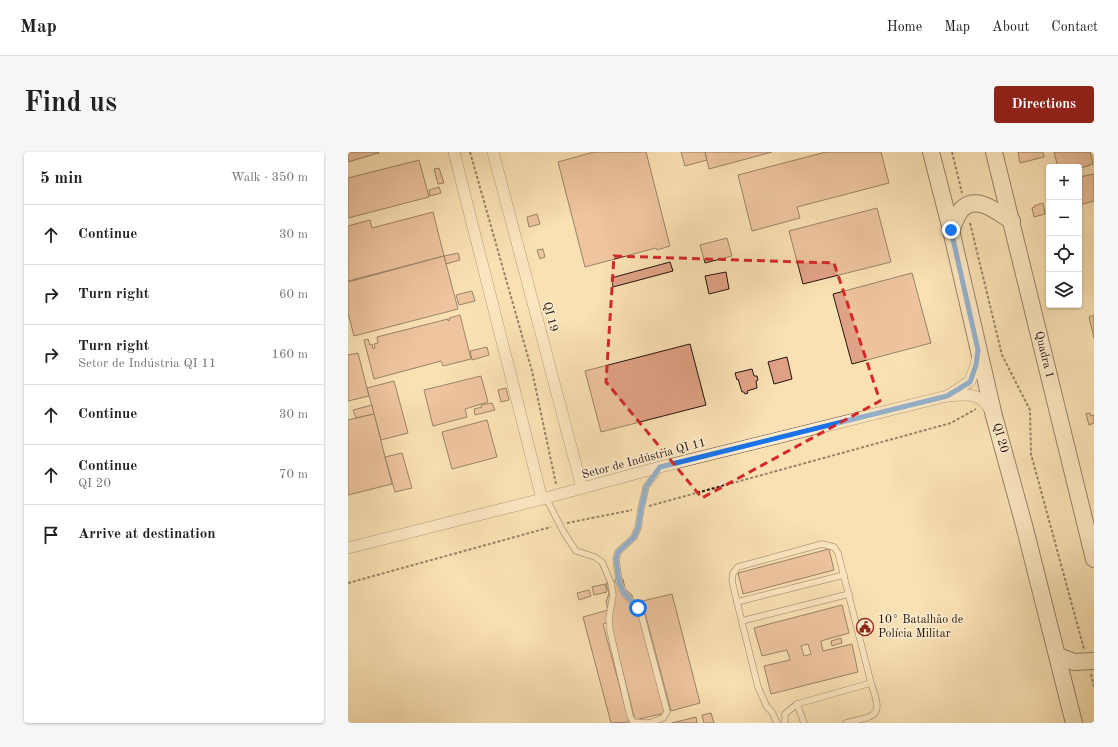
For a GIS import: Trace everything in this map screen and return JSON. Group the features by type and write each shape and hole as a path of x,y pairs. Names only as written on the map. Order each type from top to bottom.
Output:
{"street":[{"path":"454,152 544,499"},
{"name":"QI 19","path":"493,152 582,488"},
{"name":"QI 20","path":"931,152 951,230 990,410 1024,525 1074,723"},
{"name":"Quadra 1","path":"994,152 1090,529 1094,559"},
{"path":"951,230 961,210 972,204 984,204 1012,221"},
{"path":"947,396 970,382 976,365 978,350"},
{"path":"947,396 970,395 980,398 990,410"},
{"name":"Setor de Indústria QI 11","path":"348,548 544,499 660,467 947,396"},
{"path":"1058,656 1074,662 1091,661"}],"lane":[{"path":"544,499 576,551 595,557 602,562 611,584 612,596 609,618 610,631 630,716 633,722 648,723 663,718 667,712 642,617 638,608 624,593 619,582 616,559 618,552 634,537 638,528 646,487 660,467"},
{"path":"777,723 772,712 767,707 758,687 732,581 733,573 738,567 822,544 834,547 838,553 871,683 878,701 875,714 871,717 846,723"},
{"path":"737,602 844,576"},
{"path":"742,621 849,594"},
{"path":"785,723 785,714 797,704 871,683"},
{"path":"797,704 804,723"}],"path":[{"path":"470,152 532,371 558,495"},
{"path":"952,152 1002,355 1030,410 1031,454 1091,661 1094,687"},
{"path":"348,583 560,525 641,509 951,423 990,410"}],"highlighted area":[{"path":"614,256 834,263 880,401 702,498 606,382"}],"building":[{"path":"348,152 378,152 379,154 378,153 348,162"},
{"path":"594,152 646,152 670,246 657,250 656,248 585,267 558,162"},
{"path":"681,152 705,152 707,160 685,166"},
{"path":"705,152 772,152 709,169"},
{"path":"826,152 881,152 889,183 797,207 800,218 752,231 738,175"},
{"path":"1018,152 1043,152 1044,157 1020,163"},
{"path":"1054,152 1090,152 1093,164 1082,168 1082,164 1057,164"},
{"path":"419,160 429,197 348,218 348,178"},
{"path":"439,168 444,183 438,184 434,169"},
{"path":"1094,174 1094,201 1082,204 1082,200 1082,176"},
{"path":"439,187 441,193 430,196 429,190"},
{"path":"1043,203 1045,214 1034,217 1032,208"},
{"path":"877,208 891,262 803,284 789,231"},
{"path":"433,212 444,256 348,281 348,226 370,220 372,228"},
{"path":"537,214 540,224 529,227 527,217"},
{"path":"727,238 732,256 705,263 700,245"},
{"path":"543,249 545,257 540,259 537,250"},
{"path":"458,253 460,260 446,264 444,256"},
{"path":"444,256 458,309 354,336 348,313 348,282"},
{"path":"670,262 673,271 613,287 611,278"},
{"path":"726,272 729,289 709,294 705,276"},
{"path":"912,273 931,343 852,364 833,294"},
{"path":"472,291 475,301 459,305 456,295"},
{"path":"460,315 471,359 443,366 441,361 374,379 364,340 368,339 370,345 372,344 373,349 375,348 374,344 378,343 377,337 448,319 448,321 450,320 449,318"},
{"path":"1094,315 1094,338 1089,317"},
{"path":"690,344 706,405 601,432 585,371"},
{"path":"487,347 489,355 472,360 470,351"},
{"path":"358,353 369,396 348,401 348,355"},
{"path":"787,357 792,379 774,384 768,362"},
{"path":"752,369 754,376 757,376 757,388 747,391 748,393 745,394 742,392 735,373"},
{"path":"481,376 488,402 465,409 467,417 433,426 424,390"},
{"path":"394,381 408,433 381,440 367,388"},
{"path":"506,388 509,400 501,402 498,390"},
{"path":"492,403 495,410 475,415 474,409 482,407 481,405"},
{"path":"372,405 374,414 356,418 353,410"},
{"path":"1090,413 1091,416 1094,415 1094,423 1089,425 1086,414"},
{"path":"374,414 392,484 348,495 348,420"},
{"path":"487,420 497,457 452,469 442,432"},
{"path":"402,453 412,488 395,492 385,457"},
{"path":"829,549 834,570 743,594 738,573"},
{"path":"623,579 625,589 632,595 634,603 672,594 700,703 671,711 645,613 639,614 665,713 635,720 610,622 603,624 629,722 611,723 583,617 608,610 606,602 609,593 606,583"},
{"path":"605,584 607,592 594,595 592,587"},
{"path":"589,590 591,596 579,600 577,593"},
{"path":"842,605 849,633 821,641 823,651 852,644 858,672 771,694 764,666 790,660 787,650 762,656 754,628","holes":["808,644 811,654 804,656 801,646"]},
{"path":"841,638 842,643 832,646 831,641"},
{"path":"711,713 714,723 704,723 702,715"},
{"path":"696,717 697,723 672,723"}],"place":[{"name":"10° Batalhão de Polícia Militar","path":"865,627"}],"route":[{"path":"638,608 624,593 619,582 616,559 618,552 634,537 638,528 646,487 660,467 947,396 970,382 976,365 978,350 951,230"}]}
